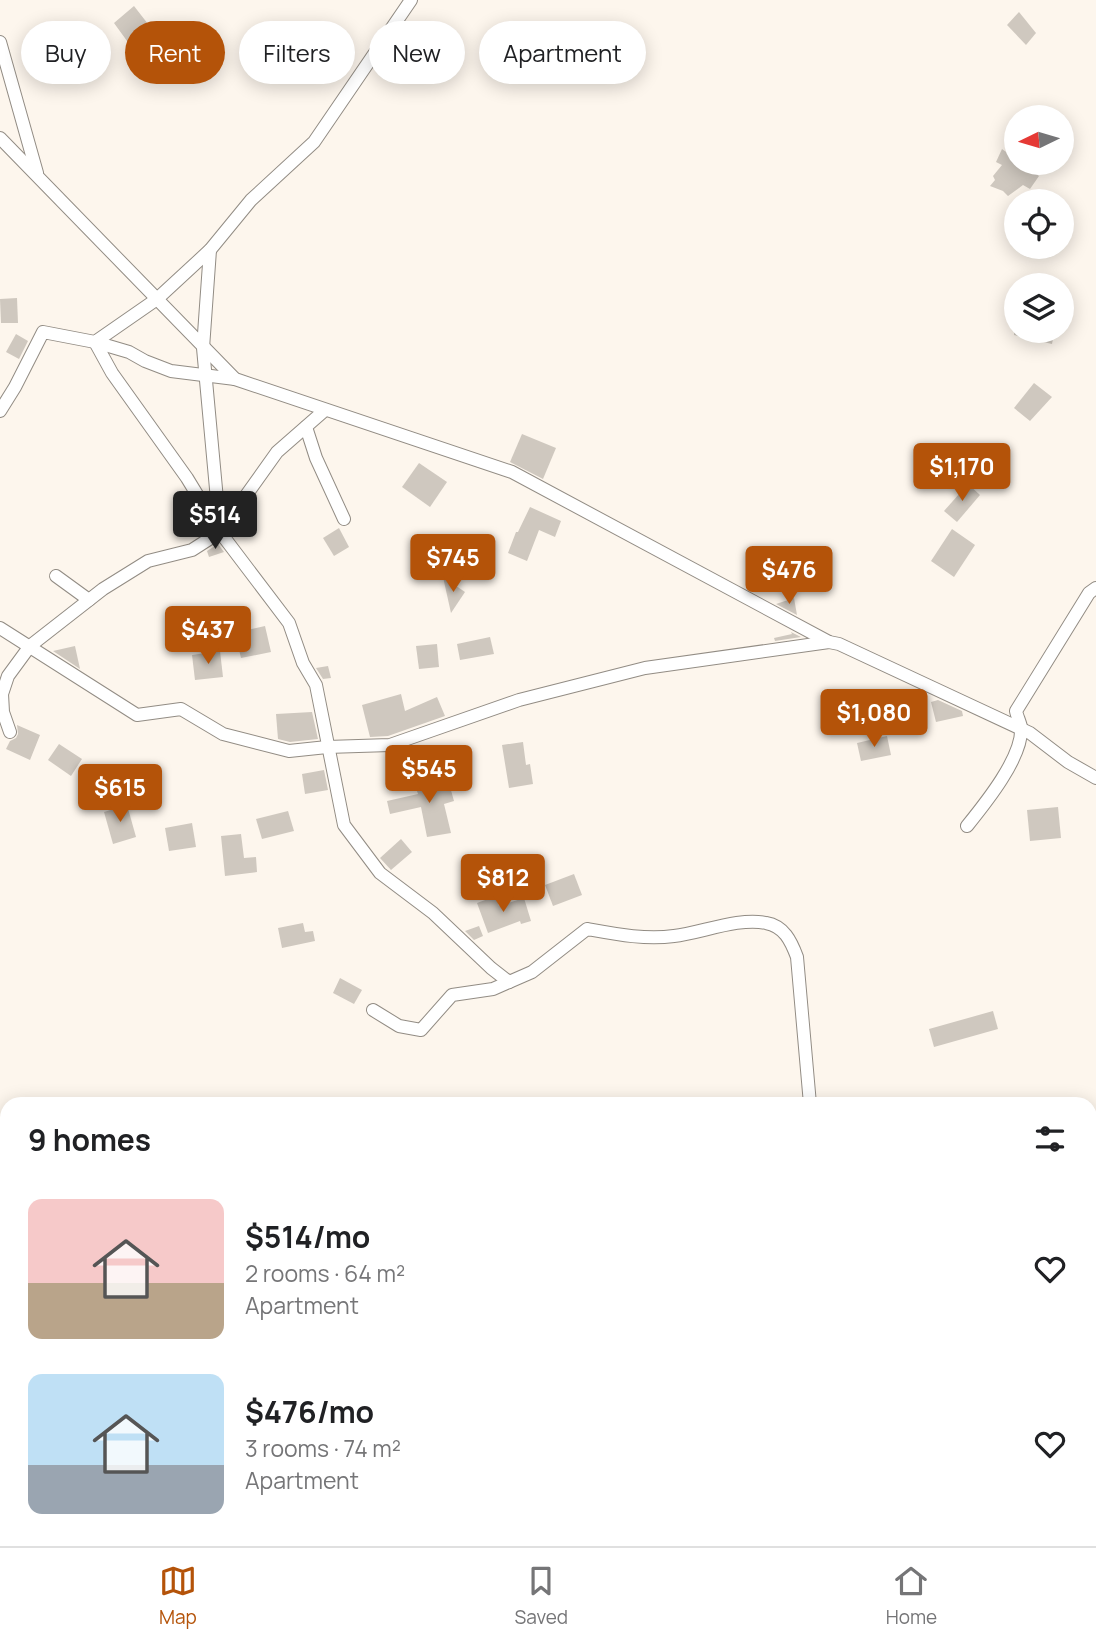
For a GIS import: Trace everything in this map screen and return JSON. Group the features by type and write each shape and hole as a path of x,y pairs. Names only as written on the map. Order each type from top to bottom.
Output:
{"street":[{"path":"95,342 157,299 210,250 251,200 314,142 411,0"},
{"path":"0,43 37,174"},
{"path":"0,138 235,379"},
{"path":"210,250 203,348 220,532"},
{"path":"0,411 43,332 129,352 172,371 235,379 512,472 829,642 1030,733 1068,762 1096,778"},
{"path":"95,342 111,373 187,478 220,532 289,623 303,663 316,685 344,825 380,873 433,913 509,982"},
{"path":"10,732 3,712 2,694 8,676 30,646 89,600 148,561 192,550 220,532 277,452 325,410"},
{"path":"306,427 316,458 344,519"},
{"path":"56,576 89,600"},
{"path":"996,718 1016,712 1089,593 1096,588"},
{"path":"0,628 137,715 181,709 223,734 289,751 390,745 519,700 645,668 829,642"},
{"path":"967,826 993,793 1015,755 1021,729 1016,712"},
{"path":"373,1010 399,1027 421,1030 452,995 493,989 532,972 587,929 628,936 671,937 740,924 766,923 789,935 797,957 809,1097"}],"building":[{"path":"134,6 146,21 125,21 125,38 114,23"},
{"path":"1019,12 1036,33 1026,45 1007,25"},
{"path":"1002,149 1004,175 1039,176 1030,189 1023,185 1018,189 1004,189 1004,192 990,186 995,180 993,176 1002,165 996,162"},
{"path":"17,298 18,323 1,323 0,299"},
{"path":"16,334 28,341 19,359 6,352"},
{"path":"1034,383 1052,397 1030,421 1014,408"},
{"path":"522,434 556,448 543,479 510,462"},
{"path":"419,463 447,482 430,507 402,487"},
{"path":"968,484 980,495 957,522 944,511"},
{"path":"530,507 561,521 555,537 539,530 527,561 508,553"},
{"path":"339,528 349,547 334,556 323,538"},
{"path":"952,529 975,545 954,577 931,561"},
{"path":"218,544 224,552 209,557 207,551"},
{"path":"443,577 465,592 451,613"},
{"path":"794,598 797,615 776,604"},
{"path":"265,626 271,652 241,658 235,633"},
{"path":"791,632 801,637 775,641 774,638 792,634"},
{"path":"490,637 494,654 460,660 457,644"},
{"path":"437,644 439,667 419,669 416,646"},
{"path":"75,646 80,669 53,651"},
{"path":"220,651 223,677 195,680 192,655"},
{"path":"328,666 331,678 323,679 316,668"},
{"path":"401,694 405,711 437,697 445,716 388,736 370,737 362,705"},
{"path":"938,700 962,711 963,716 936,722 931,702"},
{"path":"312,712 318,739 290,742 278,739 276,714"},
{"path":"17,725 40,735 30,760 6,749 18,734"},
{"path":"887,736 891,755 861,761 857,743"},
{"path":"523,742 526,765 530,764 533,784 509,788 502,745"},
{"path":"59,744 82,759 71,776 48,760"},
{"path":"324,770 328,790 305,794 302,774"},
{"path":"447,776 454,801 444,804 451,833 427,837 421,807 390,814 387,801 418,794 415,785"},
{"path":"127,805 136,837 113,844 104,812"},
{"path":"1058,807 1061,838 1030,841 1027,810"},
{"path":"288,811 294,831 262,839 256,819"},
{"path":"192,823 196,847 169,851 165,828"},
{"path":"241,834 244,858 256,857 257,872 225,876 221,836"},
{"path":"401,839 412,852 391,870 380,858"},
{"path":"574,874 582,895 553,906 545,885"},
{"path":"496,896 499,906 524,898 531,921 521,924 520,921 488,933 477,903"},
{"path":"303,923 305,932 313,931 315,941 282,948 278,928"},
{"path":"479,926 483,936 474,940 465,931"},
{"path":"340,978 362,990 354,1004 333,993"},
{"path":"993,1011 998,1029 934,1047 929,1029"}]}
